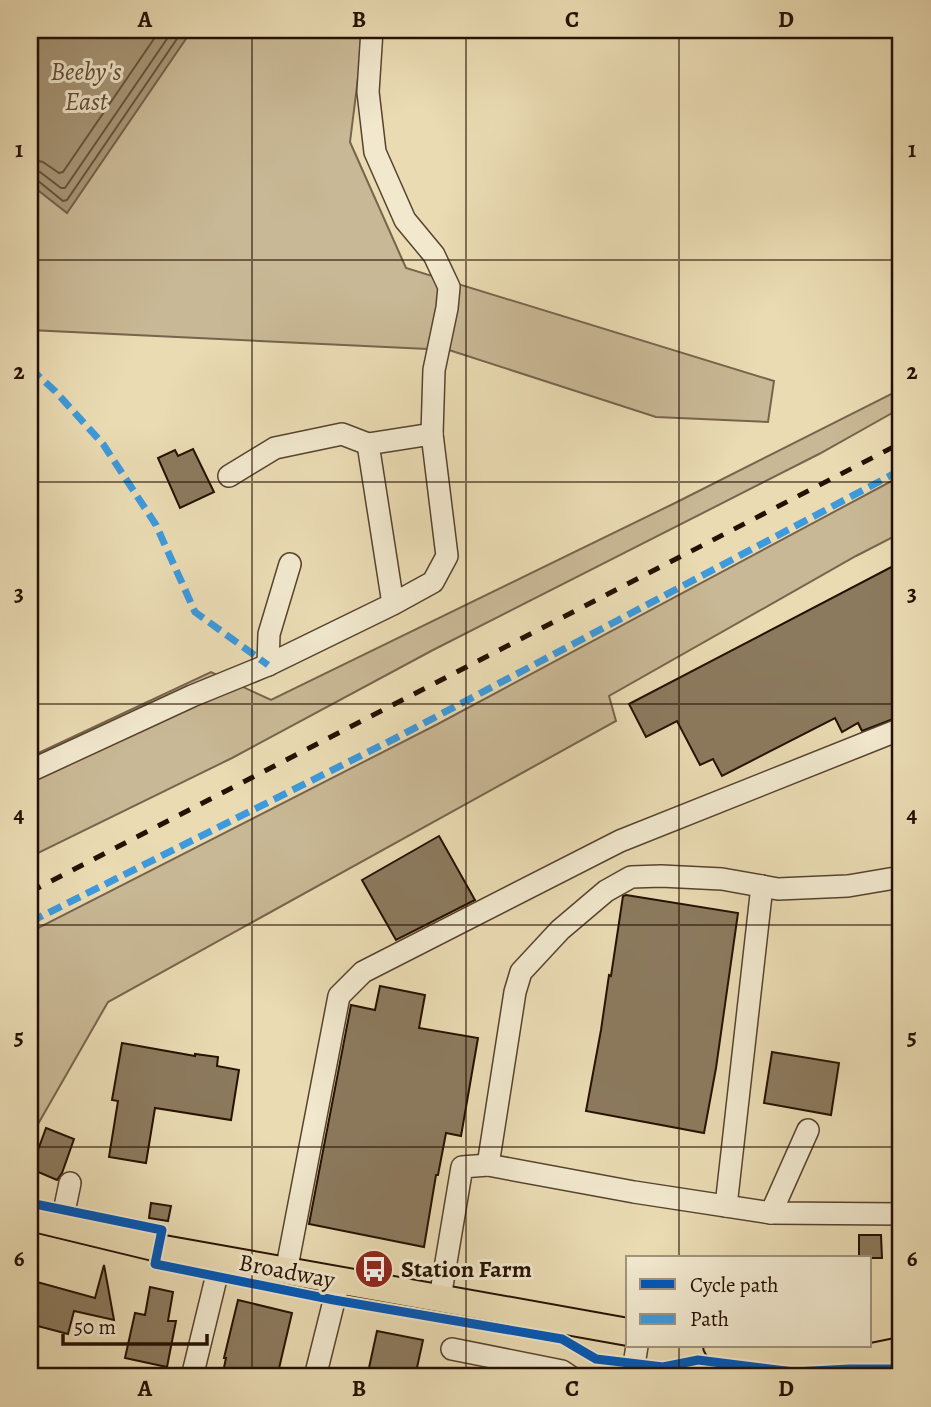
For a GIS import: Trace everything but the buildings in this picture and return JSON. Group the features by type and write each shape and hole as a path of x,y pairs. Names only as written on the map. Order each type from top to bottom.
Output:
{"main road":[{"name":"Broadway","path":"30,1217 158,1248 626,1332"},
{"path":"732,1348 793,1357 862,1359 901,1351"}],"street":[{"path":"30,772 192,696 268,665 393,604 433,582 447,556 432,434 433,370 449,287 434,255 405,220 375,152 368,92 372,30"},
{"path":"229,476 275,448 342,434 368,444 432,434"},
{"path":"368,444 393,604"},
{"path":"268,665 269,634 290,564"},
{"path":"286,1272 339,996 363,972 620,841 901,729"},
{"path":"488,1165 515,992 521,972 559,930 607,891 631,877 722,879 778,889 848,886 901,877"},
{"path":"726,1206 762,886"},
{"path":"771,1213 808,1130"},
{"path":"440,1298 462,1167 488,1165 634,1192 771,1213 901,1213"},
{"path":"61,1226 70,1183"},
{"path":"192,1377 221,1258"},
{"path":"315,1377 339,1281"},
{"path":"632,1377 637,1348"},
{"path":"452,1349 562,1371 571,1377"}],"shaded area":[{"path":"30,30 364,30 350,142 406,268 774,381 768,422 656,417 449,350 30,330"},
{"path":"901,389 901,408 819,454 433,650 232,758 30,857 30,757 211,672 271,700 675,503"},
{"path":"901,476 901,533 609,696 616,721 108,1002 30,1138 30,932 434,726"}],"water":[{"name":"Beeby's East","path":"30,30 192,30 67,213 30,184"}],"railway":[{"path":"30,892 901,443"}],"marked path":[{"path":"30,368 103,444 156,525 195,612 268,665"},
{"path":"30,922 396,738 901,470"}],"cycle path":[{"path":"30,1203 162,1230 155,1264 334,1300 562,1339 596,1359 663,1367 698,1360 794,1372 901,1369"}],"place":[{"name":"Station Farm","path":"374,1269"}]}
